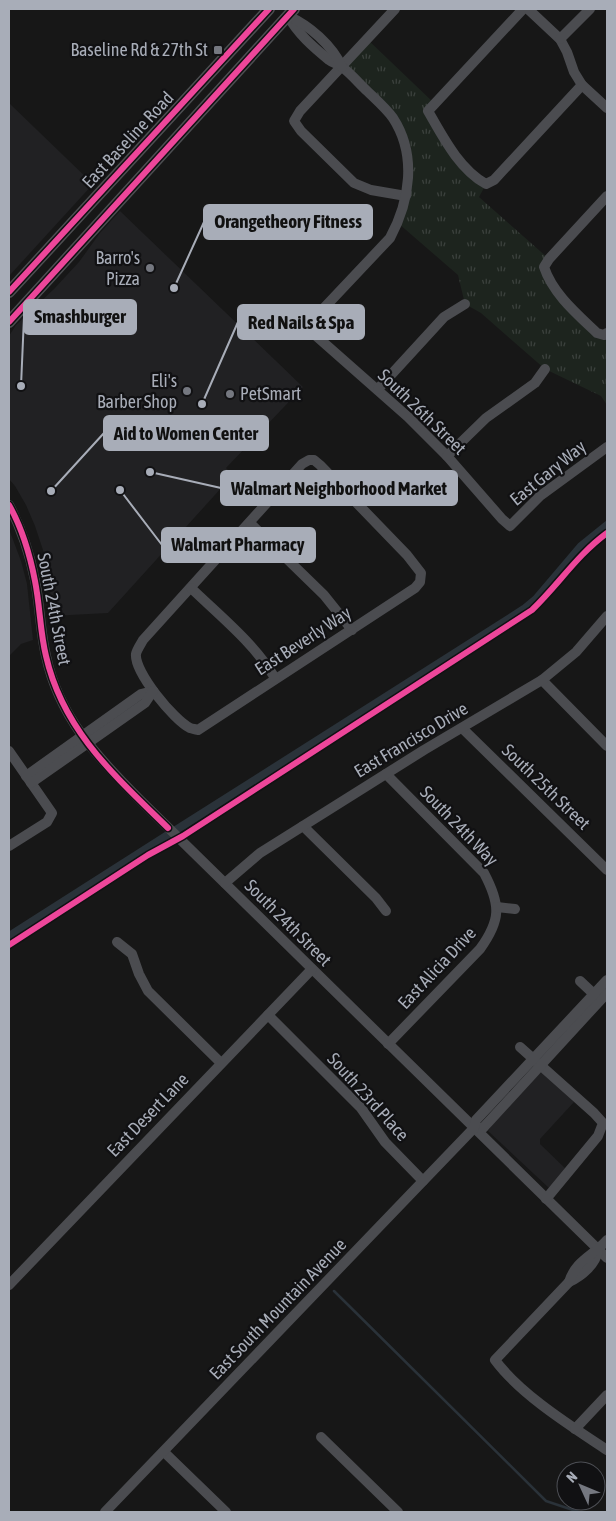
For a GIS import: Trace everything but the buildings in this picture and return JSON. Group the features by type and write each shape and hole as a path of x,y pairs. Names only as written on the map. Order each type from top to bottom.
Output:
{"main road":[{"name":"East Baseline Road","path":"9,292 269,9"},
{"name":"East Baseline Road","path":"9,322 289,11"},
{"path":"259,20 289,11"},
{"path":"168,118 182,131"},
{"path":"65,231 80,244"}],"street":[{"path":"289,11 336,54 342,67 386,108 399,129 408,160 409,179 406,196 371,190 354,183 294,121 300,111 342,67 395,9"},
{"path":"523,9 428,111 457,157 486,184 494,180 582,85"},
{"path":"528,9 560,39 574,72 582,85 607,108"},
{"path":"560,39 590,9"},
{"name":"South 26th Street","path":"406,196 398,223 390,238 306,327 408,417 447,456 510,526"},
{"path":"605,334 597,333 564,301 546,274 544,266 607,196"},
{"path":"378,389 444,317 465,304"},
{"path":"447,456 486,418 535,383 545,369"},
{"name":"East Gary Way","path":"510,526 540,496 607,447"},
{"name":"East Beverly Way","path":"153,691 175,716 190,728 198,730 415,588 422,578 422,573 407,554 314,460 302,464 250,522"},
{"name":"South 24th Street","path":"9,505 15,516 29,556 35,581 44,648 49,667 64,707 84,740 125,786 607,1258"},
{"path":"29,779 84,740 141,694 153,691 138,664 136,655 143,640 250,522 324,595 352,630"},
{"path":"191,588 248,643 270,669 275,678"},
{"name":"East Francisco Drive","path":"225,883 250,860 303,826 542,680 576,652 606,619"},
{"path":"542,680 607,746"},
{"name":"South 25th Street","path":"462,728 607,870"},
{"path":"9,751 52,814 47,822 9,846"},
{"name":"South 24th Way","path":"386,774 484,873 494,892 497,907"},
{"path":"303,826 376,898 386,911"},
{"path":"497,907 515,909"},
{"name":"East Alicia Drive","path":"388,1044 480,949 492,932 497,907"},
{"path":"117,942 132,954 139,974 148,991 221,1063"},
{"name":"East Desert Lane","path":"9,1285 312,969"},
{"path":"580,980 600,996"},
{"name":"East South Mountain Avenue","path":"105,1512 474,1128 476,1120 537,1062 600,996 607,980"},
{"name":"South 23rd Place","path":"268,1015 361,1108 386,1142 423,1181"},
{"path":"520,1047 603,1123 598,1136 546,1199"},
{"path":"607,1240 598,1250 597,1258 578,1272 572,1272 569,1282 496,1360 538,1402 607,1450"},
{"path":"575,1429 607,1395"},
{"path":"320,1437 398,1512"},
{"path":"164,1452 226,1512"}],"shaded area":[{"path":"9,103 93,184 9,276"},
{"path":"120,211 303,387 226,468 233,475 108,613 51,616 50,583 46,559 26,505 9,479 9,336 16,325 79,262 100,233"},
{"path":"9,529 27,584 33,640 21,644 9,656"},
{"path":"542,1072 574,1102 540,1139 540,1144 567,1170 549,1188 488,1131 537,1075"}],"green space":[{"path":"367,39 435,104 428,111 449,146 486,184 479,197 549,259 544,267 564,301 604,335 607,344 607,405 601,396 545,369 481,313 465,304 458,275 398,223 409,179 399,129 342,67"}],"waterway":[{"path":"176,830 524,609 536,599 581,546 607,525"},
{"path":"9,936 169,834"},
{"path":"334,1291 546,1501 579,1512"}],"cycle path":[{"path":"9,292 269,9"},
{"path":"9,322 294,9"},
{"path":"9,505 22,532 28,552 37,590 42,638 46,656 54,683 65,707 78,730 111,771 168,828"},
{"path":"9,945 148,855 183,836 532,610 577,560 607,533"}],"place":[{"name":"Baseline Rd & 27th St","path":"218,50"},
{"name":"Barro's Pizza","path":"150,268"},
{"name":"Orangetheory Fitness","path":"174,288"},
{"name":"Smashburger","path":"21,386"},
{"name":"Eli's Barber Shop","path":"187,391"},
{"name":"PetSmart","path":"230,394"},
{"name":"Red Nails & Spa","path":"202,404"},
{"name":"Walmart Neighborhood Market","path":"150,472"},
{"name":"Walmart Pharmacy","path":"120,490"},
{"name":"Aid to Women Center","path":"51,491"}]}
